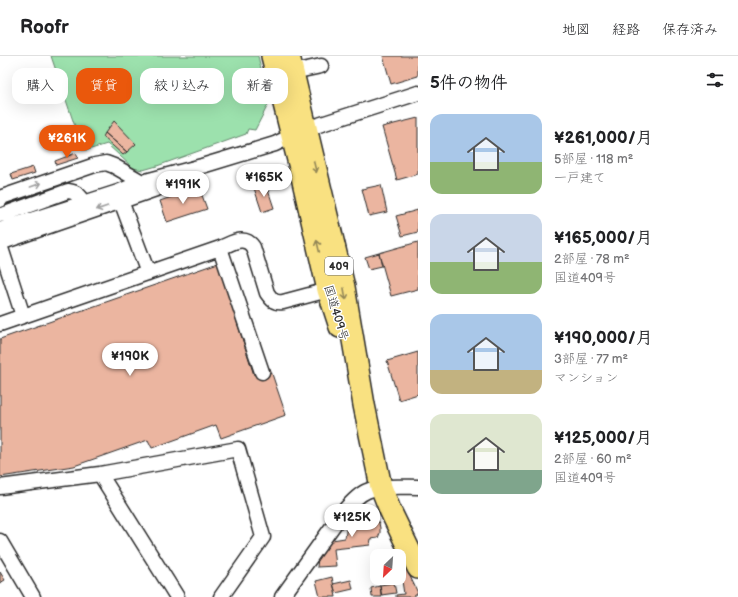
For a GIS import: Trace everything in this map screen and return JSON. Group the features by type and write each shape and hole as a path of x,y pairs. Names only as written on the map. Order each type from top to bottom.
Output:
{"highway":[{"name":"国道409号","path":"272,56 299,133 344,287 364,405 381,487 390,510 418,568"},
{"name":"国道409号","path":"291,64 299,133 328,290 364,405"}],"street":[{"path":"291,64 321,66"},
{"path":"22,316 0,244 120,196 142,182 275,144 299,133 418,93"},
{"path":"0,200 2,197 94,165 106,163 142,182"},
{"path":"0,230 85,202 120,196 183,179 202,166"},
{"path":"0,214 5,214 68,191 76,193 85,202"},
{"path":"120,196 148,273"},
{"path":"0,324 237,241 244,240 249,242 253,247 267,293 271,299 277,303 328,290"},
{"path":"220,248 262,372"},
{"path":"0,487 100,474 238,449 263,537 222,597"},
{"path":"100,474 177,597"},
{"path":"282,597 350,504 367,491 381,487 418,488"},
{"path":"2,548 33,597"}],"green space":[{"path":"51,56 258,56 261,68 232,68 232,104 268,104 255,130 248,129 246,134 143,170 133,168 107,144 88,150 83,150 67,104 68,68 55,68"}],"building":[{"path":"383,56 418,56 418,76 391,84"},
{"path":"418,118 418,174 397,180 382,127"},
{"path":"114,121 136,144 127,152 105,133"},
{"path":"105,133 127,152 123,155 103,137"},
{"path":"76,153 78,158 56,165 55,161"},
{"path":"33,167 35,173 13,180 11,174"},
{"path":"266,184 274,208 262,212 254,188"},
{"path":"381,185 387,212 369,216 362,189"},
{"path":"199,187 207,209 167,222 160,201"},
{"path":"418,210 418,232 402,236 396,216"},
{"path":"418,242 418,289 391,296 379,253"},
{"path":"379,253 382,266 369,269 365,257"},
{"path":"218,263 254,375 270,368 286,415 221,438 216,425 152,448 148,440 74,466 0,477 0,339"},
{"path":"418,352 418,394 399,400 387,361"},
{"path":"361,513 371,515 379,523 380,533 378,538 371,539 370,545 334,549 336,566 317,567 318,558 332,540 345,538 348,522 356,515"},
{"path":"406,568 418,593 413,597 396,597 396,595 404,594 403,585 406,585"},
{"path":"0,572 5,580 0,583"},
{"path":"332,577 336,597 320,597 316,581"},
{"path":"351,580 353,589 336,593 333,584"},
{"path":"380,585 394,585 396,593 381,595"},
{"path":"380,586 382,597 372,597 371,588"}]}
